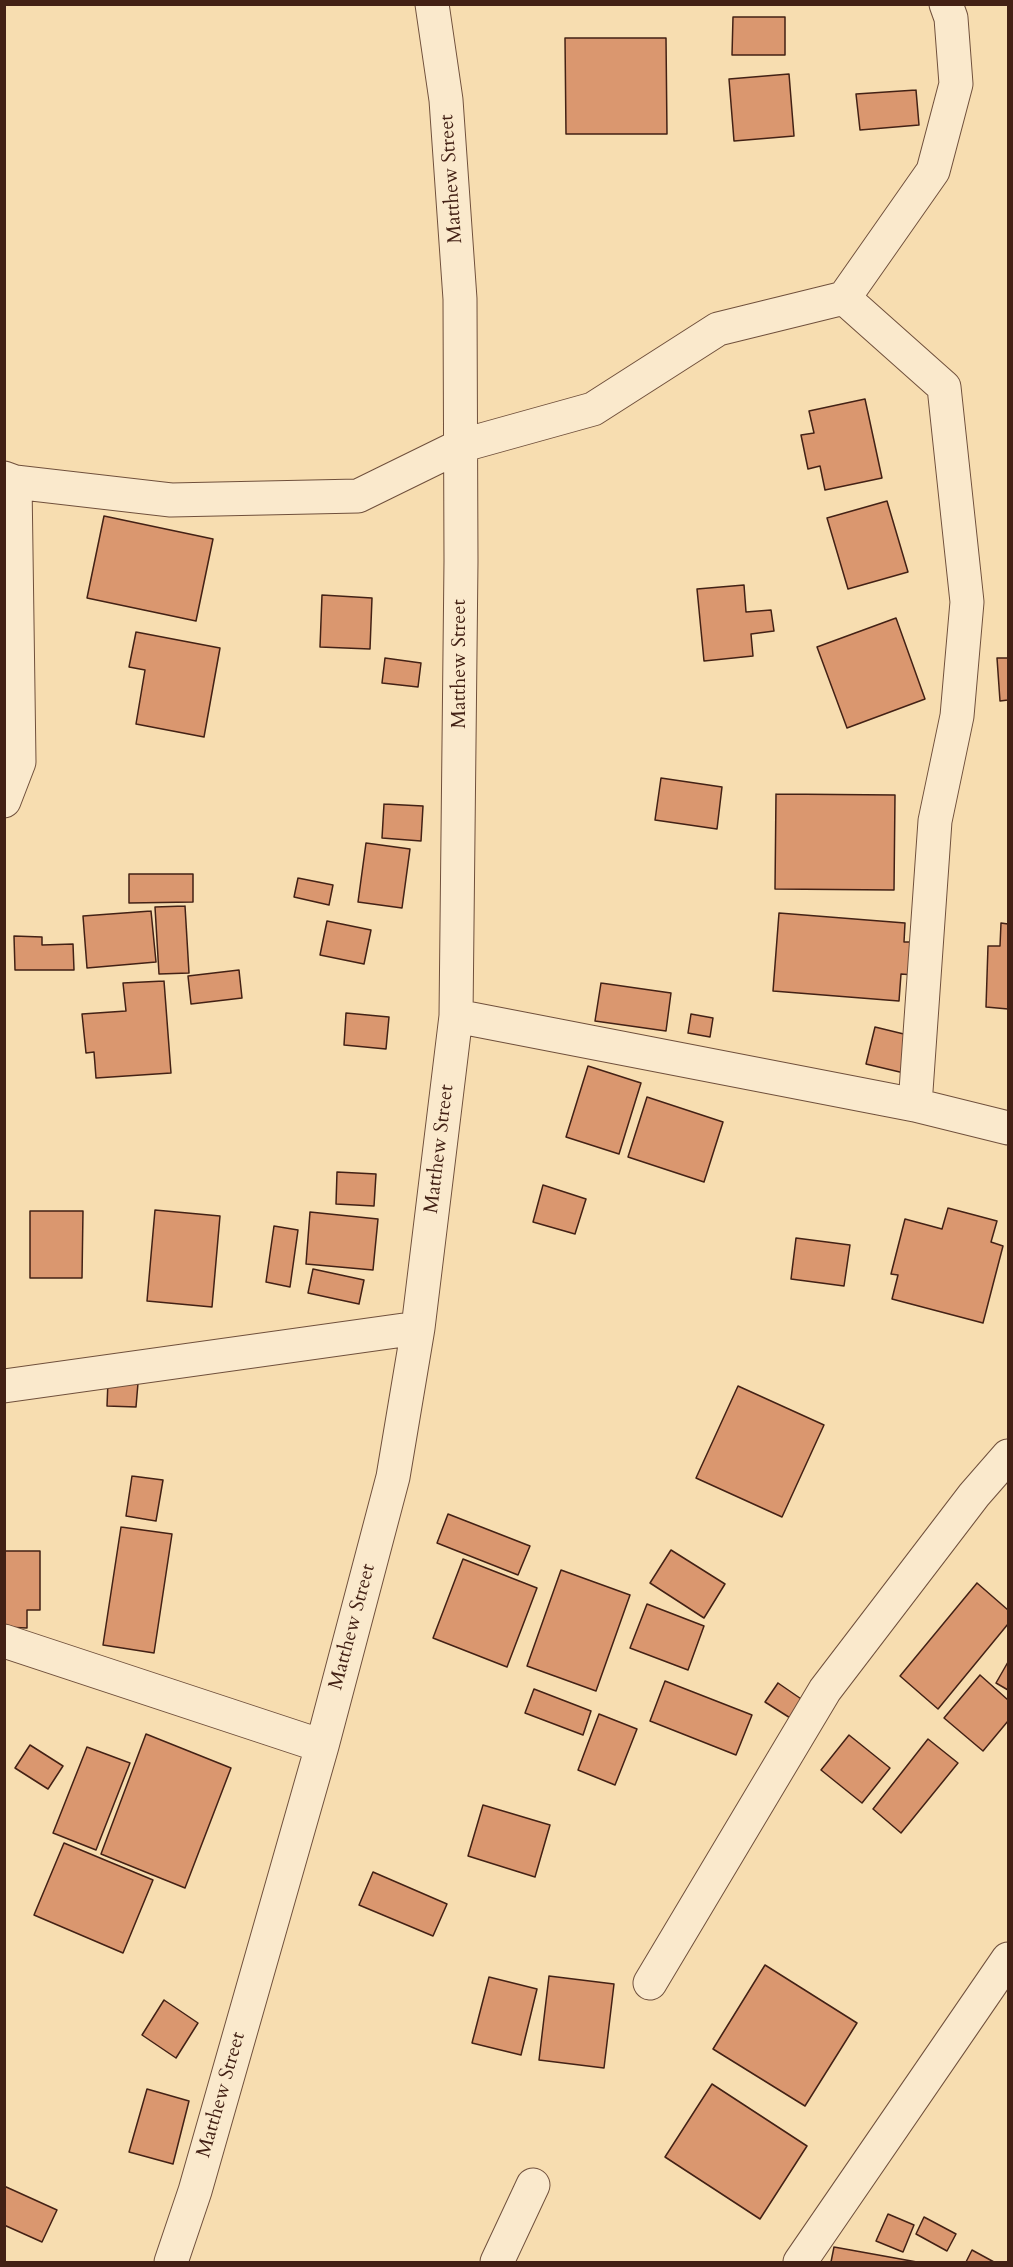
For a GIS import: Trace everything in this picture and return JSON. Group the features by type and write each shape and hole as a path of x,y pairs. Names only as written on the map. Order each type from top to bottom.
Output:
{"street":[{"name":"Matthew Street","path":"171,2262 195,2191 322,1746 393,1477 418,1328 456,1016 461,561 460,299 446,100 432,4"},
{"path":"4,801 19,762 10,480 171,500 358,496 460,446 593,409 718,329 844,298 933,171 956,84 951,18 946,4"},
{"path":"844,298 944,387 967,603 957,716 935,821 915,1106"},
{"path":"456,1016 915,1106 1008,1128"},
{"path":"4,1386 418,1328"},
{"path":"650,1983 825,1690 974,1495 1008,1456"},
{"path":"4,1641 322,1746"},
{"path":"800,2262 1008,1959"},
{"path":"497,2262 533,2185"}],"building":[{"path":"733,17 785,17 785,55 732,55"},
{"path":"565,38 666,38 667,134 566,134"},
{"path":"789,74 794,136 734,141 729,79"},
{"path":"916,90 919,125 860,130 856,94"},
{"path":"865,399 882,478 825,490 820,466 808,469 801,435 814,433 809,411"},
{"path":"887,501 908,572 848,589 827,518"},
{"path":"104,516 213,539 196,621 87,598"},
{"path":"744,585 746,612 771,610 774,631 751,634 753,656 704,661 697,589"},
{"path":"322,595 372,598 370,649 320,647"},
{"path":"896,618 925,699 847,728 817,647"},
{"path":"136,632 220,648 204,737 136,724 145,670 129,667"},
{"path":"385,658 421,663 418,687 382,683"},
{"path":"997,658 1008,658 1008,700 1000,701"},
{"path":"661,778 722,787 717,829 655,820"},
{"path":"776,794 895,795 894,890 775,889"},
{"path":"384,804 423,806 421,841 382,838"},
{"path":"366,843 410,849 402,908 358,902"},
{"path":"129,874 193,874 193,902 129,903"},
{"path":"298,878 333,885 329,905 294,897"},
{"path":"185,906 189,973 159,974 155,907"},
{"path":"151,911 156,962 87,968 83,916"},
{"path":"779,913 905,923 904,942 916,942 914,975 901,974 899,1001 773,991"},
{"path":"327,921 371,930 364,964 320,955"},
{"path":"1001,923 1008,924 1008,1009 986,1007 988,946 1000,946"},
{"path":"14,936 42,937 42,945 73,944 74,970 15,970"},
{"path":"239,970 242,998 191,1004 188,976"},
{"path":"164,981 171,1073 96,1078 94,1052 86,1053 82,1014 126,1011 123,983"},
{"path":"601,983 671,993 666,1031 595,1021"},
{"path":"346,1013 389,1017 386,1049 344,1045"},
{"path":"691,1014 713,1018 710,1037 688,1033"},
{"path":"875,1027 912,1036 904,1073 866,1064"},
{"path":"588,1066 641,1083 619,1154 566,1137"},
{"path":"647,1097 723,1122 704,1182 628,1157"},
{"path":"337,1172 376,1174 374,1206 336,1204"},
{"path":"543,1185 586,1199 575,1234 533,1222"},
{"path":"948,1208 997,1221 991,1242 1003,1246 983,1323 892,1299 898,1275 891,1274 905,1219 942,1229"},
{"path":"155,1210 220,1216 212,1307 147,1301"},
{"path":"30,1211 83,1211 82,1278 30,1278"},
{"path":"310,1212 378,1219 373,1270 306,1264"},
{"path":"274,1226 298,1230 290,1287 266,1282"},
{"path":"796,1238 850,1245 844,1286 791,1279"},
{"path":"313,1269 364,1280 359,1304 308,1293"},
{"path":"108,1381 138,1383 136,1407 107,1406"},
{"path":"738,1386 824,1425 782,1517 696,1478"},
{"path":"132,1476 163,1480 156,1521 126,1516"},
{"path":"448,1514 530,1546 518,1575 437,1543"},
{"path":"121,1527 172,1534 154,1653 103,1645"},
{"path":"671,1550 725,1584 704,1618 650,1583"},
{"path":"4,1551 40,1551 40,1610 27,1610 27,1628 4,1627"},
{"path":"463,1559 537,1588 507,1667 433,1638"},
{"path":"561,1570 630,1595 596,1691 527,1666"},
{"path":"977,1583 1008,1610 1008,1624 938,1709 900,1676"},
{"path":"647,1604 704,1626 688,1670 630,1648"},
{"path":"1008,1662 1008,1690 996,1683"},
{"path":"980,1675 1008,1700 1008,1721 983,1751 944,1718"},
{"path":"665,1681 752,1715 736,1755 650,1721"},
{"path":"778,1683 807,1703 795,1721 765,1702"},
{"path":"534,1689 591,1711 583,1735 525,1713"},
{"path":"599,1714 637,1729 615,1785 578,1770"},
{"path":"146,1734 231,1768 185,1888 101,1854"},
{"path":"849,1735 890,1768 862,1803 821,1770"},
{"path":"928,1739 958,1763 901,1833 873,1809"},
{"path":"30,1745 63,1766 48,1789 15,1768"},
{"path":"87,1747 130,1763 96,1850 53,1833"},
{"path":"483,1805 550,1825 535,1877 468,1856"},
{"path":"64,1843 153,1880 123,1953 34,1915"},
{"path":"373,1872 447,1904 433,1936 359,1905"},
{"path":"765,1965 857,2023 805,2106 713,2049"},
{"path":"549,1976 614,1984 604,2068 539,2060"},
{"path":"489,1977 537,1989 521,2055 472,2043"},
{"path":"164,2000 198,2023 176,2058 142,2035"},
{"path":"712,2084 807,2146 760,2219 665,2157"},
{"path":"147,2089 189,2101 173,2164 129,2152"},
{"path":"4,2186 57,2210 42,2242 4,2225"},
{"path":"888,2214 914,2225 903,2252 876,2241"},
{"path":"924,2217 956,2234 947,2251 916,2234"},
{"path":"834,2247 917,2262 831,2262"},
{"path":"972,2250 994,2262 966,2262"}]}
